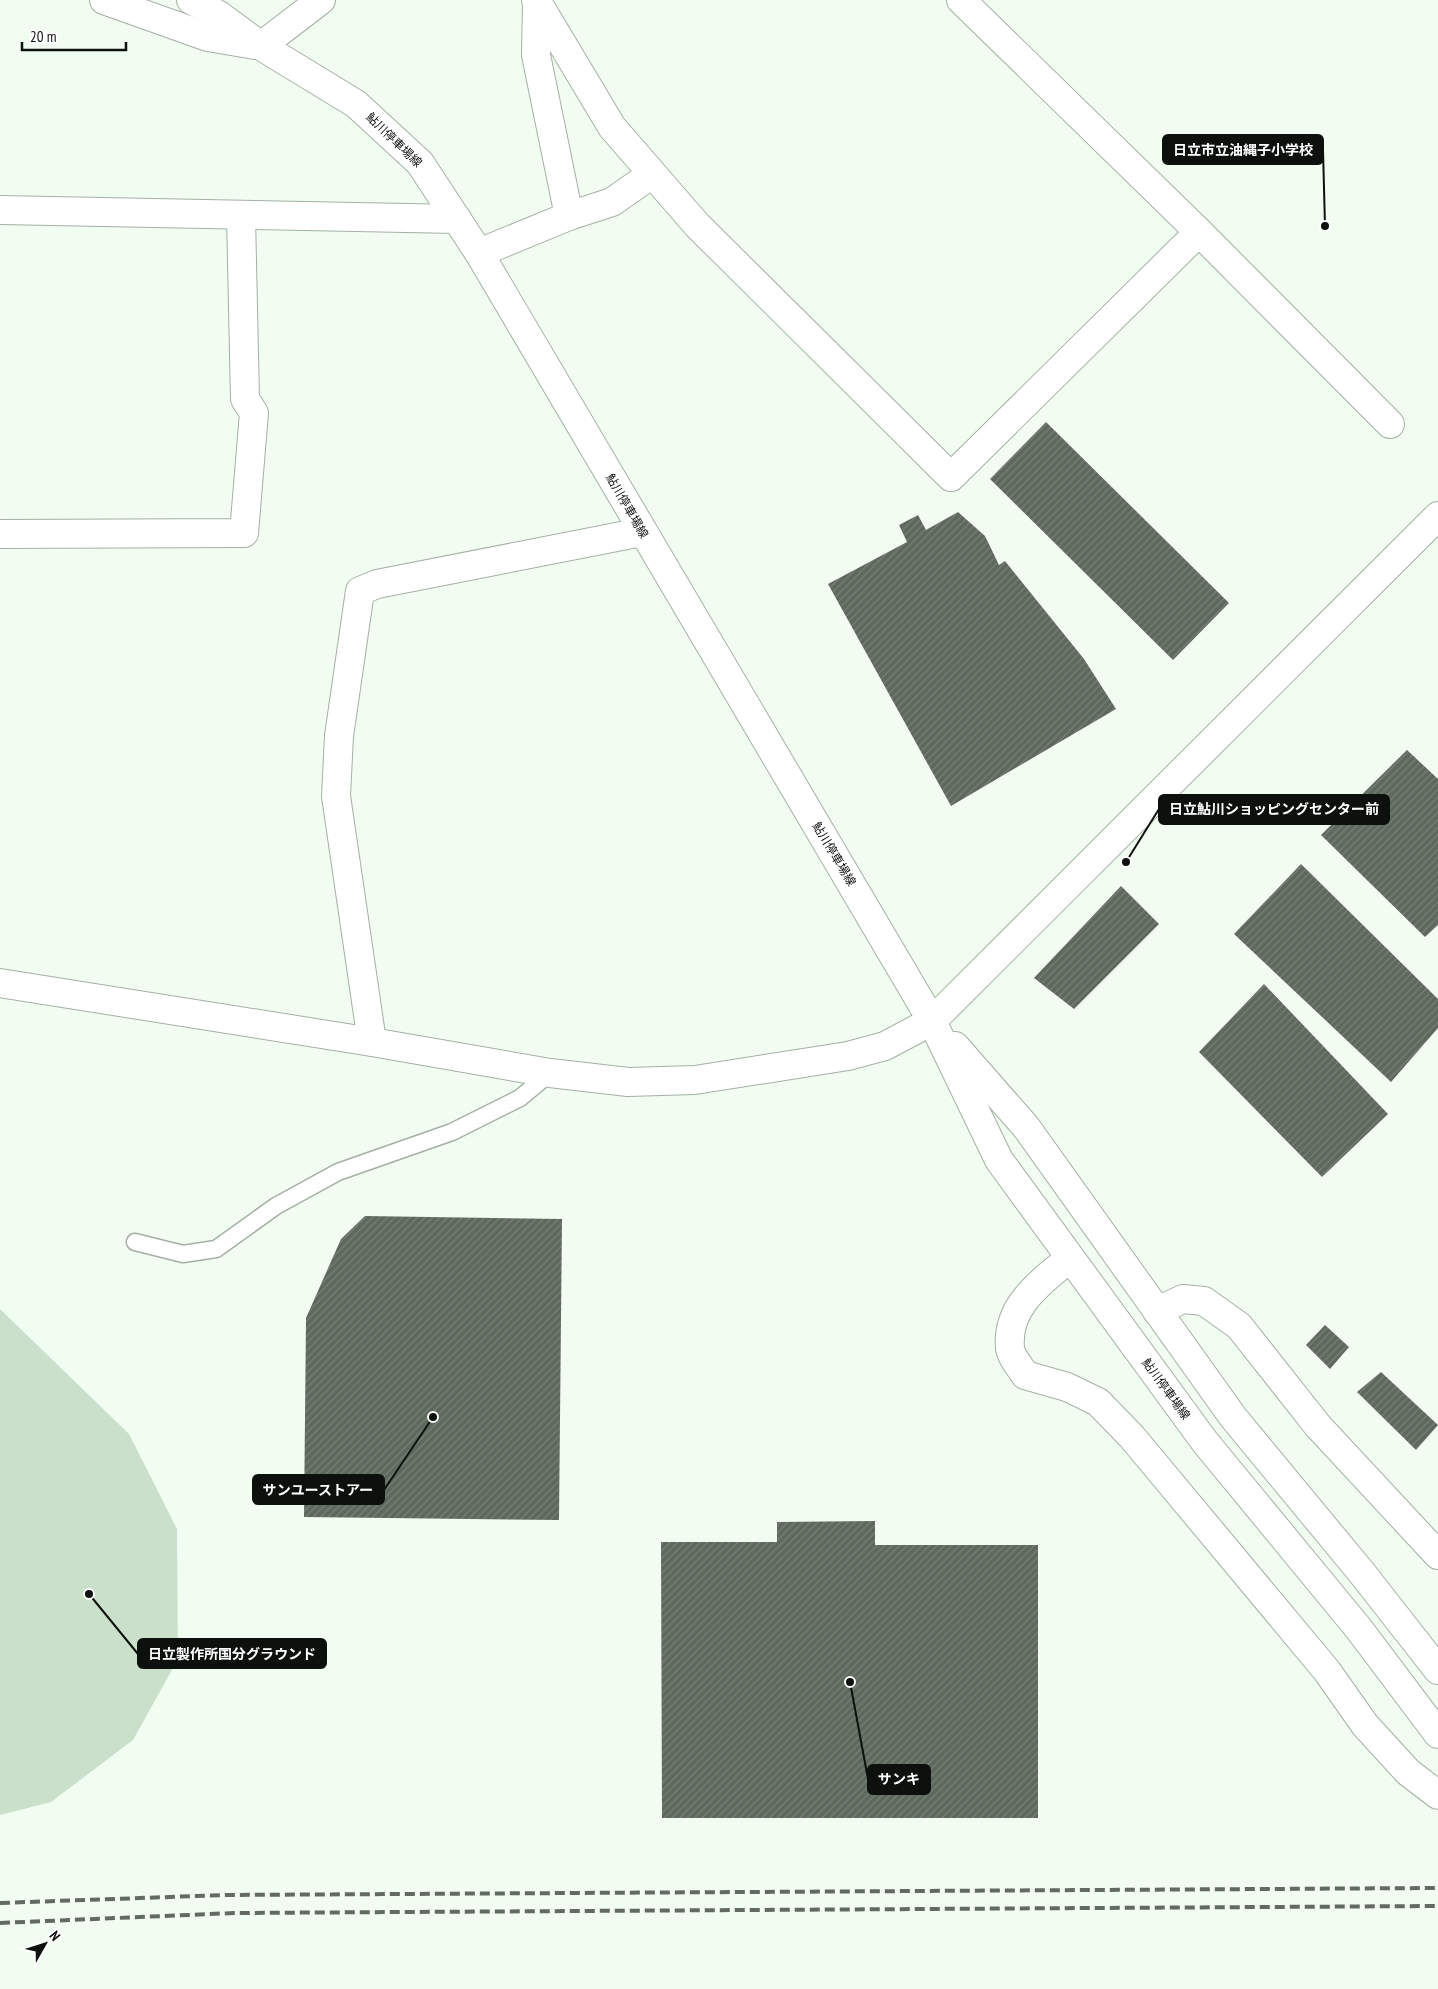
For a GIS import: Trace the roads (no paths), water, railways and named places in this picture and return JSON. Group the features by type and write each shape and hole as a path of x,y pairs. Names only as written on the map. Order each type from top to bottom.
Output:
{"street":[{"name":"鮎川停車場線","path":"104,0 208,37 262,46"},
{"name":"鮎川停車場線","path":"191,0 219,15 262,46 356,104 420,163 479,253 642,532 932,1020 999,1160 1205,1442 1359,1629 1438,1734"},
{"path":"262,46 321,0"},
{"path":"961,0 1199,232 1390,424"},
{"path":"536,1 612,127 652,174 697,225 951,477 1199,232"},
{"path":"536,1 536,54 569,216"},
{"path":"479,253 569,216 612,202 652,174"},
{"path":"0,210 457,219"},
{"path":"0,534 244,533 254,413 245,398 241,216"},
{"path":"0,983 372,1042 550,1073 628,1082 695,1080 848,1056 885,1046 932,1020 1438,516"},
{"path":"372,1042 336,796 339,736 360,591 377,584 642,532"},
{"name":"鮎川停車場線","path":"932,1020 1026,1127 1233,1417 1362,1573 1438,1670"},
{"path":"1070,1258 1030,1292 1013,1321 1010,1350 1025,1375 1067,1387 1098,1402 1132,1437 1328,1671 1365,1725 1408,1772 1438,1795"},
{"path":"1157,1311 1183,1299 1204,1301 1240,1326 1318,1426 1438,1555"}],"lane":[{"path":"135,1242 183,1254 216,1249 276,1206 338,1172 452,1132 520,1098 550,1073"}],"railway":[{"path":"0,1903 225,1895 1438,1888"},
{"path":"0,1923 234,1913 1438,1906"}],"place":[{"name":"日立市立油縄子小学校","path":"1325,226"},
{"name":"日立鮎川ショッピングセンター前","path":"1126,862"},
{"name":"サンユーストアー","path":"433,1417"},
{"name":"日立製作所国分グラウンド","path":"89,1594"},
{"name":"サンキ","path":"850,1682"}]}
